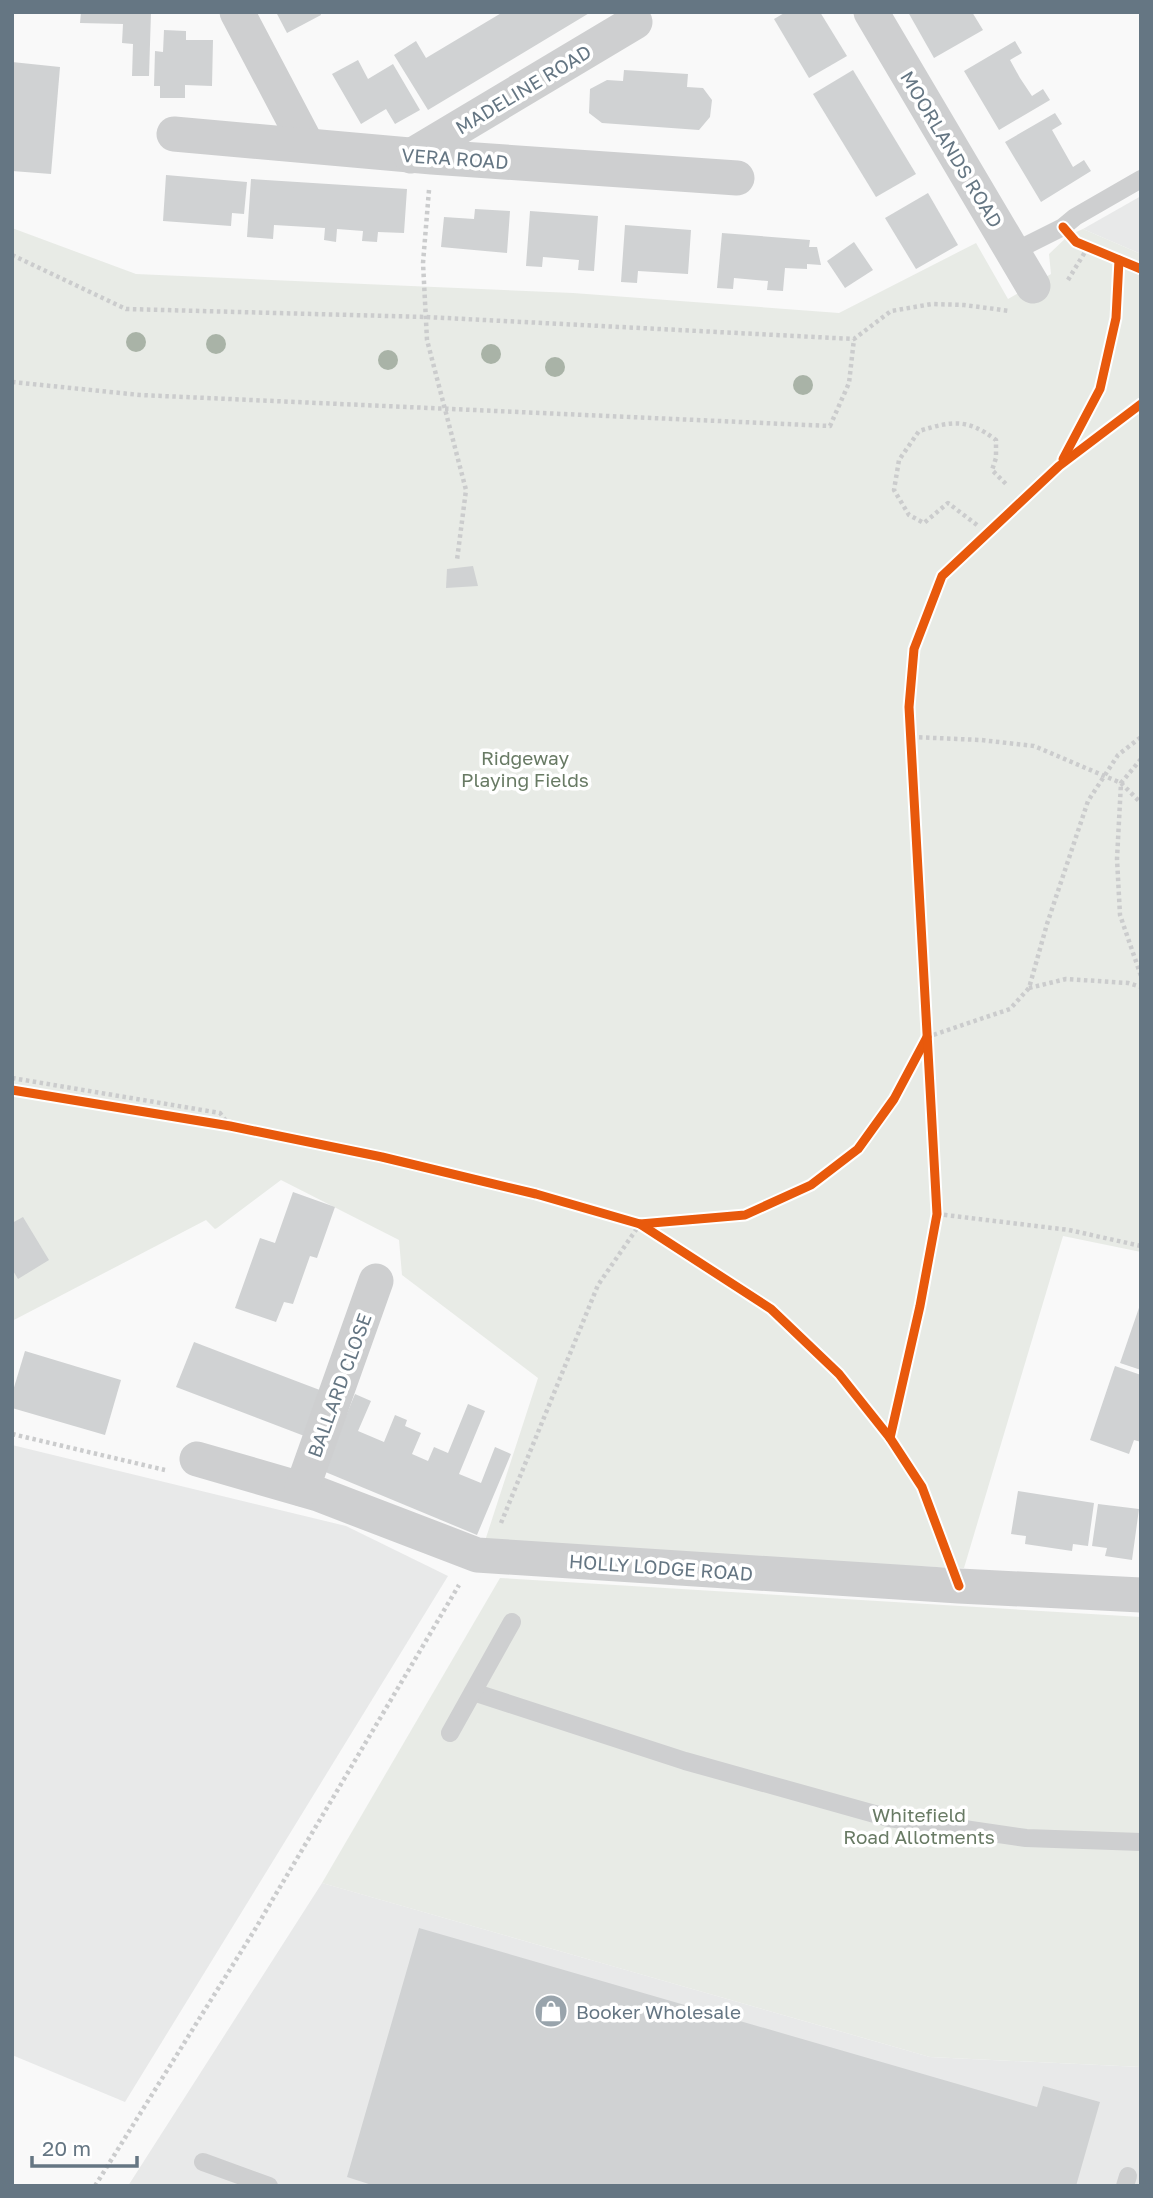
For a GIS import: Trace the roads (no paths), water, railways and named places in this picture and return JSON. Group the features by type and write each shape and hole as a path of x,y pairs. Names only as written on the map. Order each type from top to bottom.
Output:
{"street":[{"path":"237,12 307,145"},
{"name":"MOORLANDS ROAD","path":"871,12 1037,295"},
{"name":"MADELINE ROAD","path":"421,157 635,22"},
{"name":"VERA ROAD","path":"174,134 421,157 737,178"},
{"name":"BALLARD CLOSE","path":"302,1489 376,1281"},
{"name":"HOLLY LODGE ROAD","path":"197,1459 302,1489 477,1555 1141,1595"}],"lane":[{"path":"1013,252 1063,226 1141,179"},
{"path":"450,1733 512,1622"},
{"path":"473,1692 685,1761 889,1818 1026,1838 1141,1842"},
{"path":"203,2162 269,2186"}],"place":[{"name":"Booker Wholesale","path":"551,2011"}],"park label":[{"name":"Ridgeway Playing Fields","path":"525,768"},
{"name":"Whitefield Road Allotments","path":"919,1825"}]}
